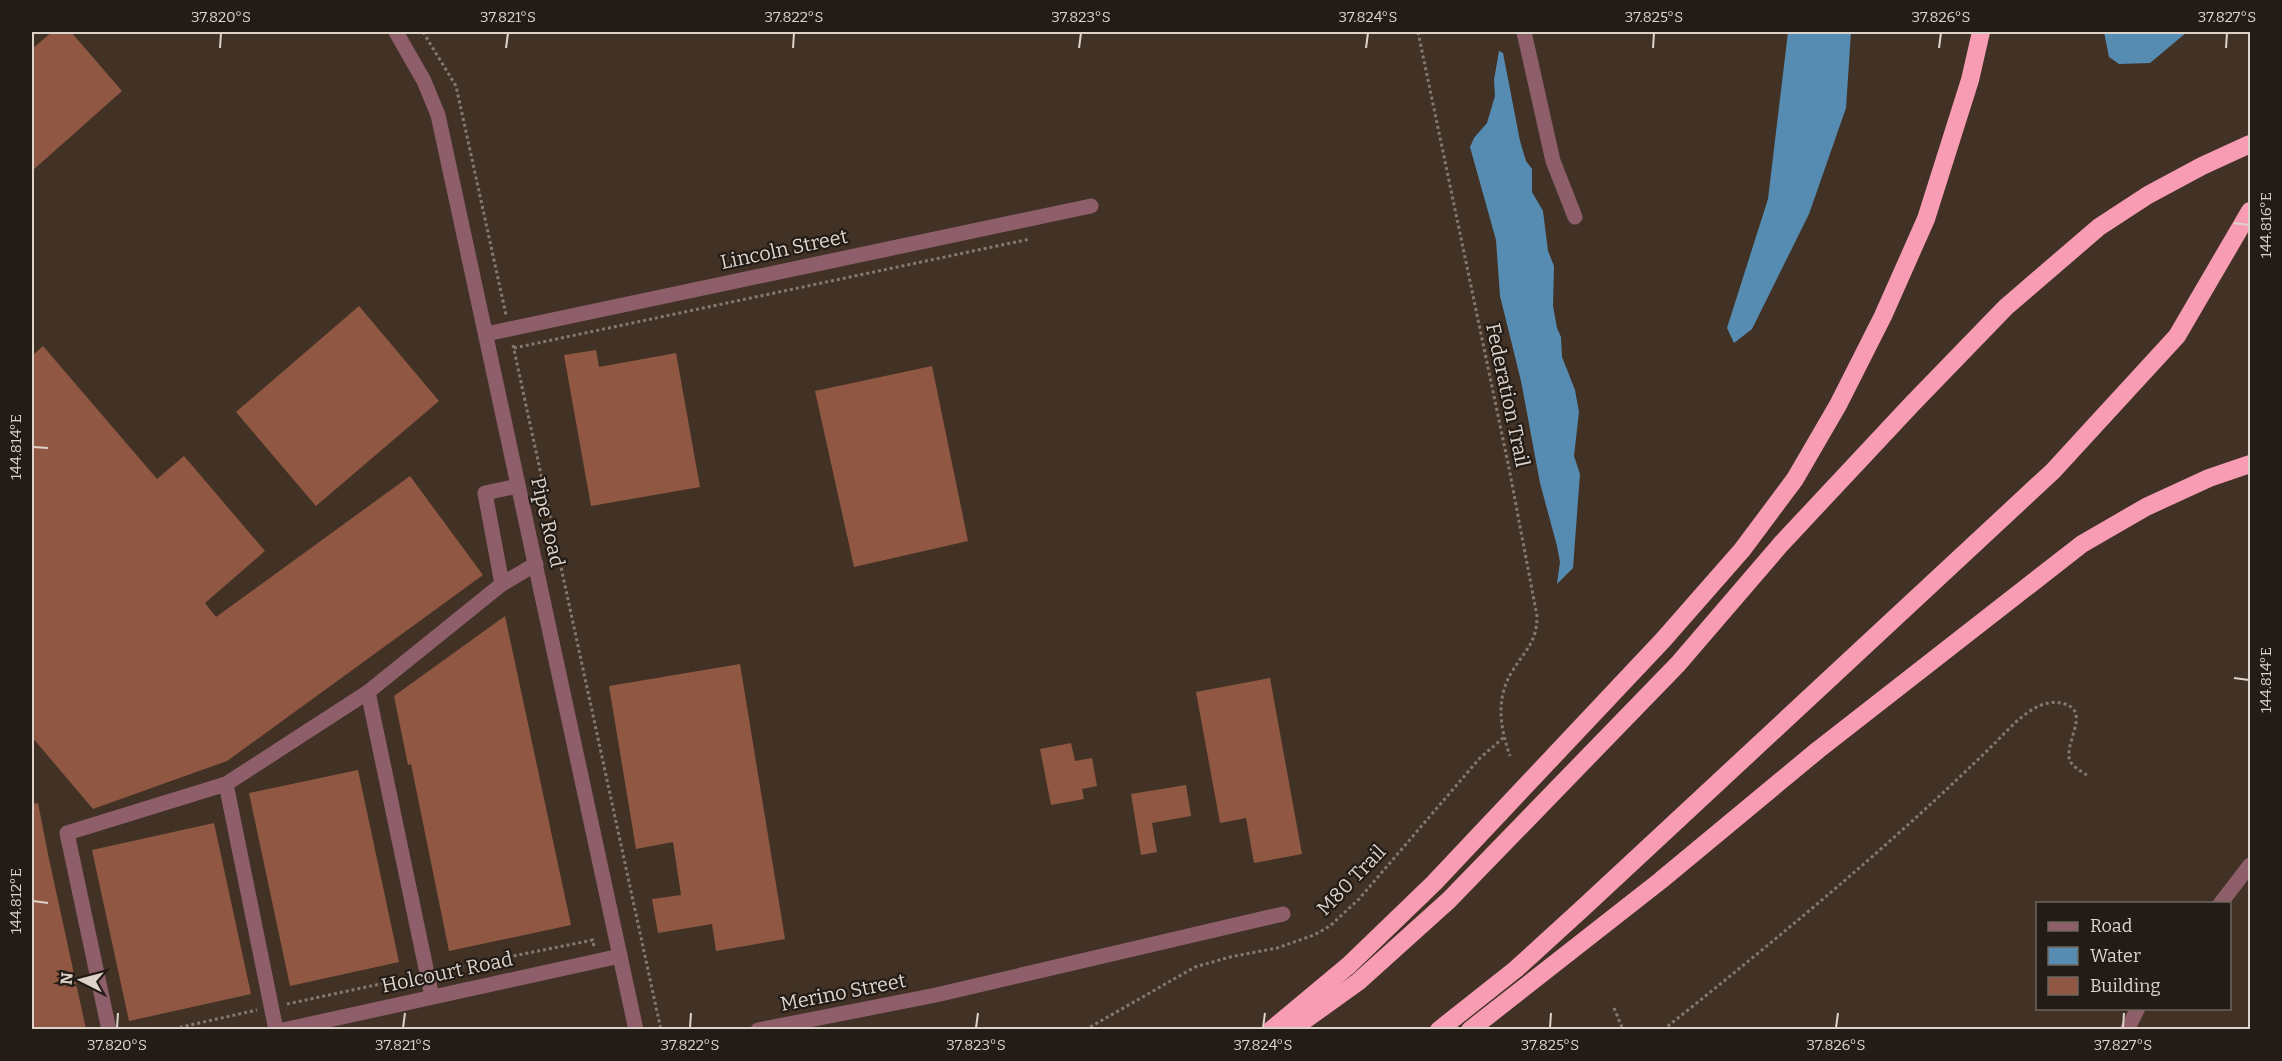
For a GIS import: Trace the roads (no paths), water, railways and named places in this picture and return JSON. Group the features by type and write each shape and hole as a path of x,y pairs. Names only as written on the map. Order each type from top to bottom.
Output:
{"highway":[{"path":"1271,1029 1350,965 1434,883 1663,640 1742,550 1795,478 1838,405 1878,326 1926,219 1971,80 1981,32"},
{"path":"1291,1029 1358,982 1449,900 1678,664 1789,536 2006,306 2099,227 2148,195 2250,144"},
{"path":"1438,1029 1516,969 2054,471 2176,336 2250,211"},
{"path":"1470,1029 1660,881 1818,750 2082,544 2146,507 2209,478 2250,464"}],"street":[{"name":"Pipe Road","path":"396,32 424,81 438,115 636,1029"},
{"path":"1524,32 1553,161 1575,217"},
{"name":"Lincoln Street","path":"486,334 1091,206"},
{"path":"502,584 485,493 518,486"},
{"path":"109,1029 68,832 226,784 368,692 502,584 536,564"},
{"path":"368,692 432,997"},
{"path":"226,784 276,1029"},
{"path":"2221,902 2250,865"},
{"name":"Merino Street","path":"758,1029 936,995 1283,914"},
{"name":"Holcourt Road","path":"283,1029 620,956"},
{"path":"2127,1029 2137,1010"}],"water":[{"path":"1788,32 1851,32 1846,108 1809,214 1752,329 1734,343 1727,328 1768,199"},
{"path":"2104,32 2187,32 2150,63 2119,64 2109,57"},
{"path":"1499,51 1503,53 1520,141 1526,161 1532,169 1532,192 1543,211 1548,251 1554,266 1553,306 1561,337 1562,357 1575,390 1579,412 1574,456 1580,474 1573,568 1557,584 1560,562 1557,546 1540,483 1521,381 1500,296 1496,240 1470,147 1474,138 1487,123 1495,96 1494,80"}]}
